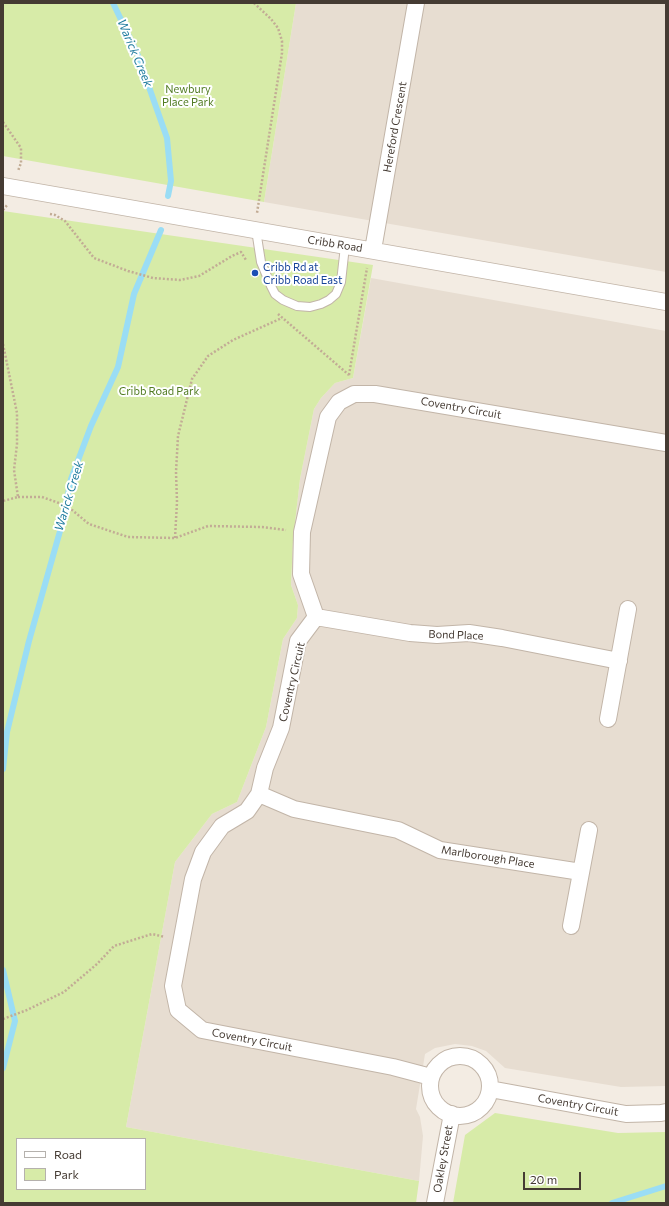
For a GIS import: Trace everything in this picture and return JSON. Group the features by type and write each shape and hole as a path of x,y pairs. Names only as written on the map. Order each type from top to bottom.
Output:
{"street":[{"name":"Hereford Crescent","path":"373,250 416,3"},
{"name":"Cribb Road","path":"8,187 666,302"},
{"name":"Coventry Circuit","path":"354,394 375,394 666,443"},
{"path":"316,617 301,574 302,532 328,417 339,402 354,394"},
{"path":"608,719 628,609"},
{"name":"Coventry Circuit","path":"316,617 298,641 281,728 265,768 259,794 247,811 222,826 203,852 193,879 174,986 178,1010 202,1030 393,1067 432,1077"},
{"name":"Bond Place","path":"316,617 410,633 437,635 469,634 502,638 619,661"},
{"name":"Marlborough Place","path":"259,794 294,810 398,830 440,850 581,872"},
{"path":"571,926 589,830"},
{"path":"455,1056 467,1056 477,1061 485,1068 490,1078 490,1090 486,1102 476,1111 464,1115 452,1114 441,1109 434,1100 431,1089 432,1077 437,1067 445,1060 455,1056"},
{"name":"Coventry Circuit","path":"490,1090 626,1114 661,1114 666,1112"},
{"name":"Oakley Street","path":"435,1203 452,1114"}],"lane":[{"path":"256,230 261,262 275,294 283,300 297,306 315,306 329,300 336,294 341,282 345,246"}],"path":[{"path":"254,3 278,28 282,41 282,53 258,205 256,230"},
{"path":"3,122 21,148 21,163 8,187 7,206 3,210"},
{"path":"7,206 14,208"},
{"path":"48,214 55,215 65,221 94,258 128,272 153,278 180,280 199,276 241,252 249,265"},
{"path":"354,394 349,375 368,264 373,250"},
{"path":"277,312 282,318 349,375"},
{"path":"176,538 178,436 192,379 208,356 233,340 282,318"},
{"path":"3,344 17,413 17,444 14,470 18,497"},
{"path":"3,501 18,497 42,497 59,503 72,510 89,524 128,537 176,538 208,526 262,526 302,532"},
{"path":"3,1019 27,1010 64,992 97,964 114,946 152,934 181,942"}],"shaded area":[{"path":"296,3 666,3 666,272 264,202"},
{"path":"371,278 666,331 666,1086 621,1087 505,1068 486,1051 472,1046 455,1044 435,1048 425,1054 416,1109 420,1117 423,1136 419,1181 126,1127 175,862 212,814 237,802 266,727 283,639 297,618 298,605 291,585 293,540 300,479 314,409 321,398 335,383 353,378"}],"green space":[{"name":"Newbury Place Park","path":"3,3 296,3 264,202 3,156"},
{"name":"Cribb Road Park","path":"3,211 373,265 353,378 335,383 321,398 314,409 300,479 293,540 291,585 298,605 297,618 283,639 266,727 237,802 212,814 175,862 126,1127 419,1181 416,1203 3,1203"},
{"path":"495,1113 618,1133 666,1132 666,1203 453,1203 465,1135"}],"waterway":[{"name":"Warick Creek","path":"113,3 137,53 167,138 171,181 168,196"},
{"name":"Warick Creek","path":"3,769 7,732 29,641 62,524 71,479 91,426 118,367 134,294 161,230"},
{"name":"Warick Creek","path":"3,970 15,1021 3,1068"},
{"name":"Warick Creek","path":"612,1203 666,1186"}],"place":[{"name":"Cribb Rd at Cribb Road East","path":"255,273"}]}
